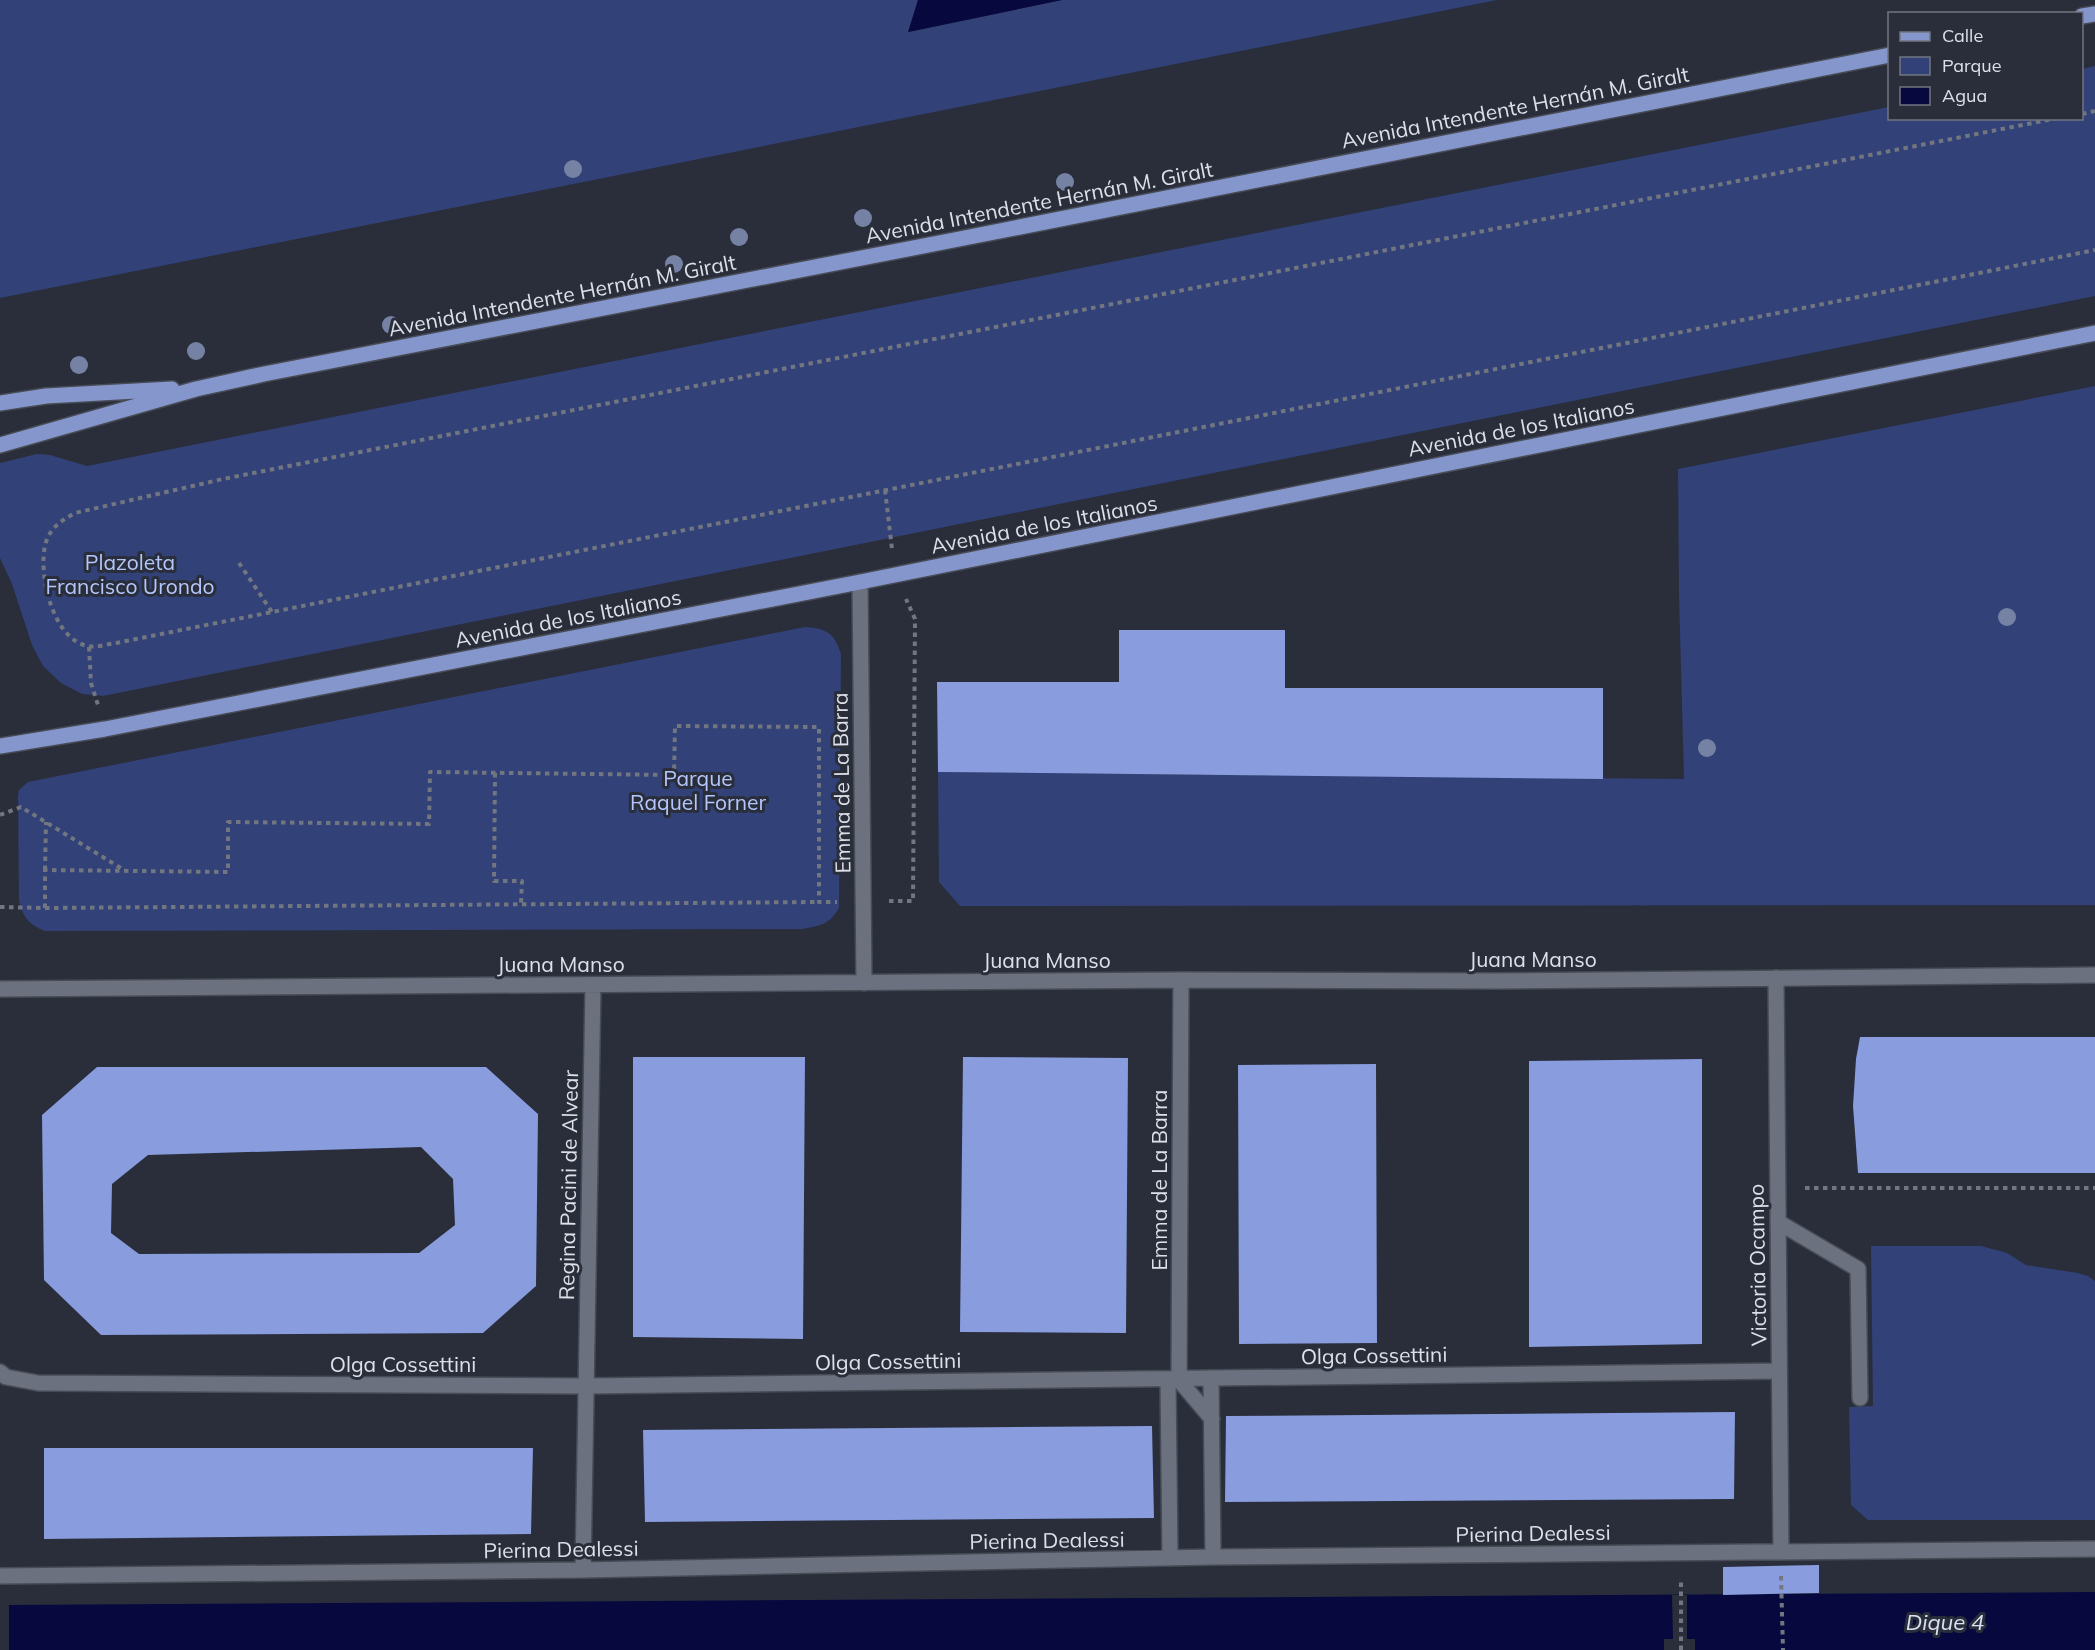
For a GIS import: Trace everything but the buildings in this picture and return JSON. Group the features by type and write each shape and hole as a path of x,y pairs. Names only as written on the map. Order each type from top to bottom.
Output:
{"main road":[{"name":"Avenida Intendente Hernán M. Giralt","path":"0,445 196,388 1888,55"},
{"name":"Avenida de los Italianos","path":"0,746 105,729 895,576 2095,333"},
{"name":"Avenida Intendente Hernán M. Giralt","path":"0,403 46,396 196,388"}],"street":[{"name":"Emma de La Barra","path":"860,582 864,983"},
{"name":"Juana Manso","path":"0,988 1181,980 1496,981 2095,975"},
{"name":"Victoria Ocampo","path":"1776,978 1781,1552"},
{"name":"Emma de La Barra","path":"1170,1558 1181,980"},
{"name":"Regina Pacini de Alvear","path":"583,1570 593,985"},
{"path":"1778,1222 1858,1269 1860,1398"},
{"name":"Olga Cossettini","path":"0,1372 6,1377 38,1383 585,1386 1779,1371"},
{"path":"1211,1378 1213,1557"},
{"path":"1173,1379 1212,1419"},
{"name":"Pierina Dealessi","path":"0,1576 583,1570 1213,1557 2095,1549"}],"path":[{"path":"2048,120 224,479 75,513 57,523 46,542 47,590 61,629 76,642 89,647 116,643 2095,250"},
{"path":"885,490 891,530"},
{"path":"238,563 272,612"},
{"path":"0,907 913,901 915,619 895,576"},
{"path":"89,647 91,682"},
{"path":"45,870 228,872 228,822 429,824 430,772 674,775 675,726 819,727 819,902"},
{"path":"495,773 494,881 522,881 521,904"},
{"path":"0,815 21,807 124,871"},
{"path":"45,908 46,822"},
{"path":"1777,1188 2095,1188"},
{"path":"1681,1650 1682,1553"},
{"path":"1782,1594 1783,1650"}],"green space":[{"path":"0,0 918,0 909,32 1062,0 1497,0 0,298"},
{"name":"Plazoleta Francisco Urondo","path":"2095,66 2095,296 103,696 82,694 61,683 43,666 32,645 12,584 0,558 0,463 37,454 50,455 87,466 1888,107 1888,120 2083,120 2083,69"},
{"path":"2095,386 2095,905 960,906 939,882 938,772 1684,779 1678,469"},
{"name":"Parque Raquel Forner","path":"805,627 829,633 836,641 841,654 839,908 832,918 820,925 803,929 45,931 31,923 21,907 19,901 18,796 19,790 28,782"},
{"path":"1871,1246 1981,1246 2007,1253 2026,1265 2078,1273 2095,1281 2095,1520 1868,1520 1851,1505 1849,1407 1873,1406"}],"water":[{"path":"918,0 1062,0 908,32"},
{"name":"Dique 4","path":"2095,1592 2095,1650 9,1650 9,1605"}],"pier":[{"path":"1672,1595 1687,1595 1687,1639 1695,1639 1695,1650 1664,1650 1664,1639 1673,1639"}]}
